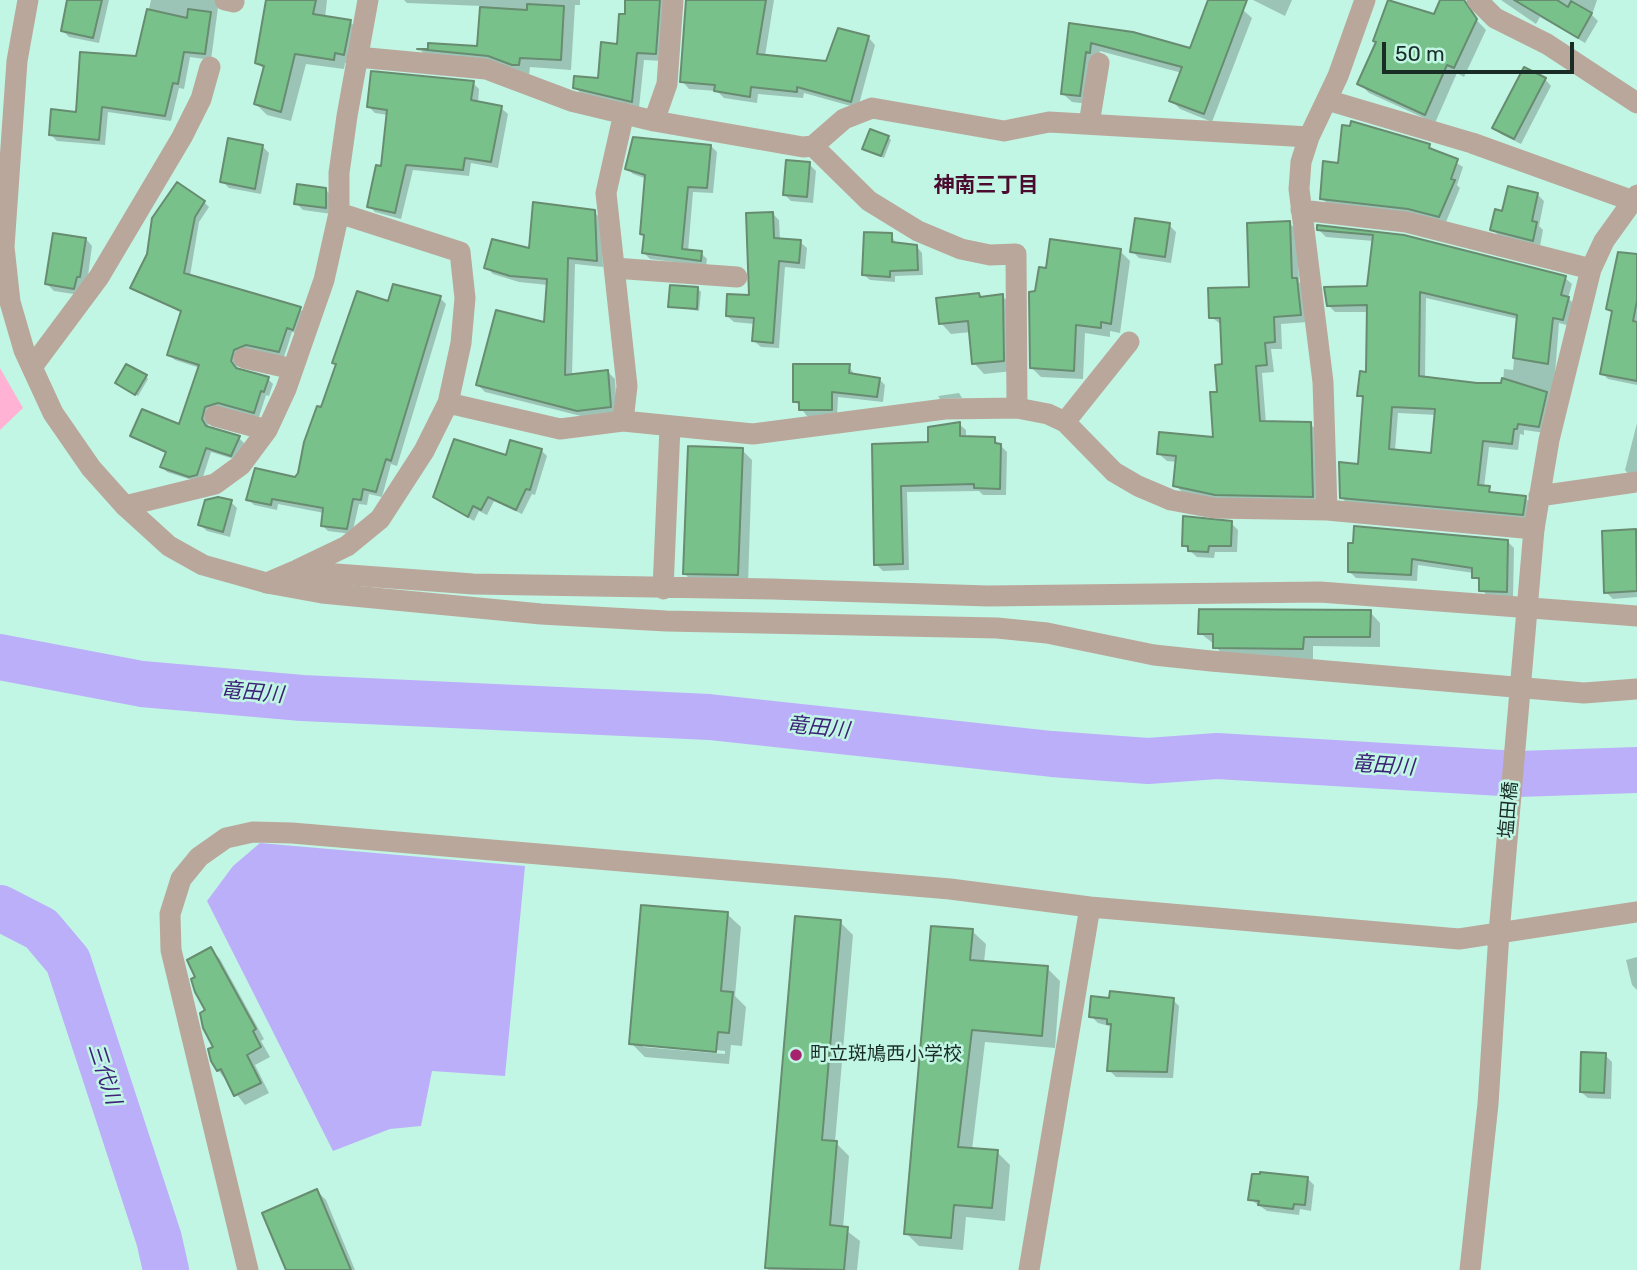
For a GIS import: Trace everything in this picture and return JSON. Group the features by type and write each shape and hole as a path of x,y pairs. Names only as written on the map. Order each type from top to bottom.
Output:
{"street":[{"path":"29,0 17,61 4,247 10,302 32,367 53,413 92,468 125,506 169,546 203,565 267,583 335,594 638,620 997,628 1048,633 1154,655 1584,693 1637,690"},
{"path":"125,506 215,484 241,465 267,430 293,369 324,280 340,213 339,173 368,0"},
{"path":"654,121 667,84 673,0"},
{"path":"1327,510 1323,382 1301,210 1301,162 1365,0"},
{"path":"1477,0 1495,18 1547,44 1637,103"},
{"path":"357,57 486,69 571,101 654,121 803,147 813,146 844,120 872,108 1004,131 1031,123 1088,124 1309,138"},
{"path":"1088,124 1099,63"},
{"path":"32,367 99,277 182,137 201,99 210,67"},
{"path":"1326,100 1472,142 1635,198"},
{"path":"623,421 627,386 606,193 624,113"},
{"path":"813,146 869,201 918,231 961,249 990,255 1016,254 1017,408"},
{"name":"塩田橋","path":"1470,1270 1489,1104 1499,933 1519,688 1539,496 1552,428 1591,269 1604,241 1635,198"},
{"path":"1301,210 1406,222 1591,269"},
{"path":"267,583 347,547 380,519 424,451 448,403 461,343 465,299 460,252 340,213"},
{"path":"614,268 737,277"},
{"path":"1065,422 1129,342"},
{"path":"244,358 293,369"},
{"path":"448,403 560,429 623,421 753,434 945,409 1017,408 1048,414 1065,422 1114,472 1171,500 1214,508 1327,510 1534,529"},
{"path":"215,416 267,430"},
{"path":"663,589 670,427"},
{"path":"1539,496 1637,482"},
{"path":"295,571 473,584 988,596 1321,592 1526,610 1637,616"},
{"path":"248,1270 171,950 170,914 181,878 199,857 226,838 253,832 292,833 950,889 1090,906 1459,939 1637,912"},
{"path":"1028,1270 1090,906"}],"shaded area":[{"path":"0,368 23,408 0,430"},
{"path":"260,843 525,866 505,1076 432,1071 421,1126 390,1129 333,1151 207,901 233,866"}],"building":[{"path":"67,0 102,0 93,38 61,31"},
{"path":"266,0 316,0 313,14 351,20 344,55 335,53 334,60 295,54 281,112 254,104 264,66 255,63"},
{"path":"625,0 660,0 656,54 637,53 632,102 573,88 574,76 598,78 601,42 617,44 619,14 625,14"},
{"path":"686,0 766,0 757,54 826,61 838,28 869,36 851,102 797,87 797,92 751,87 750,97 714,91 715,85 680,82"},
{"path":"1208,0 1247,0 1204,114 1169,101 1182,67 1091,43 1090,53 1086,52 1080,96 1061,94 1069,23 1133,32 1190,48"},
{"path":"1388,0 1434,14 1440,0 1464,0 1477,19 1454,68 1447,65 1425,115 1357,84 1376,42 1373,41"},
{"path":"1514,0 1557,0 1568,7 1571,1 1592,13 1578,38"},
{"path":"527,4 564,6 561,60 520,58 519,65 512,65 488,56 417,49 428,49 428,43 477,46 480,7 527,10"},
{"path":"147,9 187,18 188,9 211,12 205,54 184,52 178,84 173,83 165,116 102,107 99,140 49,135 51,109 76,112 80,52 136,56"},
{"path":"1524,67 1546,78 1514,139 1492,128"},
{"path":"371,71 474,81 471,100 502,106 491,162 465,158 463,170 406,165 395,213 367,207 376,165 381,166 387,110 367,107"},
{"path":"1351,121 1430,144 1429,148 1458,159 1451,179 1455,180 1439,217 1408,209 1320,199 1323,161 1338,163 1342,125 1350,126"},
{"path":"870,129 889,136 881,156 862,149"},
{"path":"633,137 711,145 707,188 688,187 682,249 702,251 701,261 642,253 644,235 640,234 645,175 625,169"},
{"path":"228,138 263,145 255,189 220,182"},
{"path":"786,160 810,162 807,197 783,195"},
{"path":"177,182 205,201 195,217 184,273 301,307 293,330 287,328 279,352 246,345 234,350 231,361 236,368 269,377 264,392 261,391 254,413 218,403 205,407 202,419 206,426 240,436 231,456 206,448 197,475 189,477 160,467 166,452 130,436 142,409 179,424 199,365 167,355 181,311 130,288 147,254 152,218"},
{"path":"297,184 326,188 326,208 294,204"},
{"path":"1508,186 1538,193 1532,221 1537,222 1533,241 1490,230 1495,209 1502,211"},
{"path":"533,202 595,210 597,261 568,258 565,375 608,370 611,407 577,411 476,385 496,310 544,322 547,279 510,276 484,268 492,239 529,248"},
{"path":"773,212 774,238 801,240 799,263 779,261 773,343 752,341 754,318 726,316 727,294 749,295 746,213"},
{"path":"1135,218 1170,223 1165,257 1130,252"},
{"path":"1290,221 1292,278 1297,278 1301,315 1274,317 1275,342 1265,343 1267,365 1256,366 1260,421 1311,422 1313,497 1215,495 1173,486 1176,456 1157,454 1159,432 1213,437 1210,392 1217,392 1215,365 1222,364 1220,318 1209,318 1208,288 1249,287 1247,223"},
{"path":"1317,225 1404,235 1566,276 1561,295 1569,297 1563,320 1553,318 1548,364 1513,358 1517,315 1420,292 1419,376 1477,383 1501,383 1502,378 1547,392 1539,427 1518,424 1517,429 1514,429 1512,444 1483,441 1478,485 1490,486 1489,492 1526,496 1523,515 1340,498 1339,462 1358,464 1363,396 1357,396 1360,371 1366,372 1367,305 1327,306 1324,287 1367,286 1373,235 1317,230","holes":["1392,407 1435,409 1431,453 1389,449"]},
{"path":"864,232 892,233 892,242 917,245 918,270 890,271 890,277 862,275"},
{"path":"53,233 86,238 80,277 77,277 74,289 45,284"},
{"path":"1050,239 1121,249 1111,324 1101,322 1101,328 1076,325 1074,371 1030,368 1029,292 1035,291 1039,267 1046,268"},
{"path":"1618,252 1637,254 1637,301 1633,321 1637,322 1637,381 1600,374 1612,311 1606,309"},
{"path":"393,284 441,296 391,461 386,459 376,492 363,489 361,500 353,499 347,529 321,526 323,508 272,499 271,505 246,500 255,468 295,477 298,473 304,442 317,406 321,407 336,364 332,363 357,291 388,301"},
{"path":"670,285 698,287 697,309 668,307"},
{"path":"979,293 980,297 1003,294 1004,361 972,364 968,321 939,324 936,298"},
{"path":"126,364 147,375 135,395 115,383"},
{"path":"793,364 850,364 849,373 880,378 877,397 832,392 832,410 799,410 799,402 793,402"},
{"path":"960,422 960,436 995,437 995,443 1001,444 1000,489 974,488 974,484 901,486 903,564 874,565 872,444 928,442 928,427"},
{"path":"454,439 506,455 510,440 542,449 530,490 526,489 516,510 488,497 481,510 473,506 468,517 433,497"},
{"path":"688,446 743,448 738,575 683,574"},
{"path":"218,497 232,500 223,532 198,525 205,500"},
{"path":"1183,516 1232,521 1231,546 1209,546 1208,552 1188,551 1188,546 1182,546"},
{"path":"1354,526 1508,540 1507,592 1479,591 1479,578 1472,578 1472,568 1412,559 1411,575 1348,572 1348,543 1353,543"},
{"path":"1636,529 1637,591 1604,593 1602,531"},
{"path":"1199,609 1371,610 1370,637 1304,637 1303,649 1213,648 1213,634 1198,634"},
{"path":"641,905 728,912 721,991 733,992 729,1033 718,1032 716,1052 629,1044"},
{"path":"795,916 841,920 822,1140 837,1141 830,1225 848,1227 844,1270 765,1268"},
{"path":"931,926 973,929 970,960 1048,966 1042,1036 972,1030 958,1147 998,1150 992,1208 954,1205 951,1238 904,1234"},
{"path":"211,947 256,1029 253,1031 261,1047 247,1055 261,1083 234,1096 221,1069 217,1071 211,1061 208,1049 213,1047 203,1028 200,1013 205,1010 195,992 191,979 195,977 187,960"},
{"path":"1110,991 1174,998 1167,1072 1107,1071 1111,1024 1107,1024 1107,1019 1089,1017 1091,996 1109,998"},
{"path":"1581,1052 1606,1053 1604,1093 1580,1092"},
{"path":"1260,1172 1308,1177 1305,1205 1294,1204 1293,1209 1258,1205 1259,1201 1248,1200 1252,1174"},
{"path":"317,1189 351,1270 286,1270 262,1213"}],"waterway":[{"name":"竜田川","path":"0,657 142,684 302,698 709,717 1052,754 1148,761 1217,756 1518,774 1637,770"},
{"name":"三代川","path":"0,908 41,929 68,961 159,1239 166,1270"}],"place":[{"name":"町立斑鳩西小学校","path":"796,1055"}],"district":[{"name":"神南三丁目","path":"986,186"}]}
